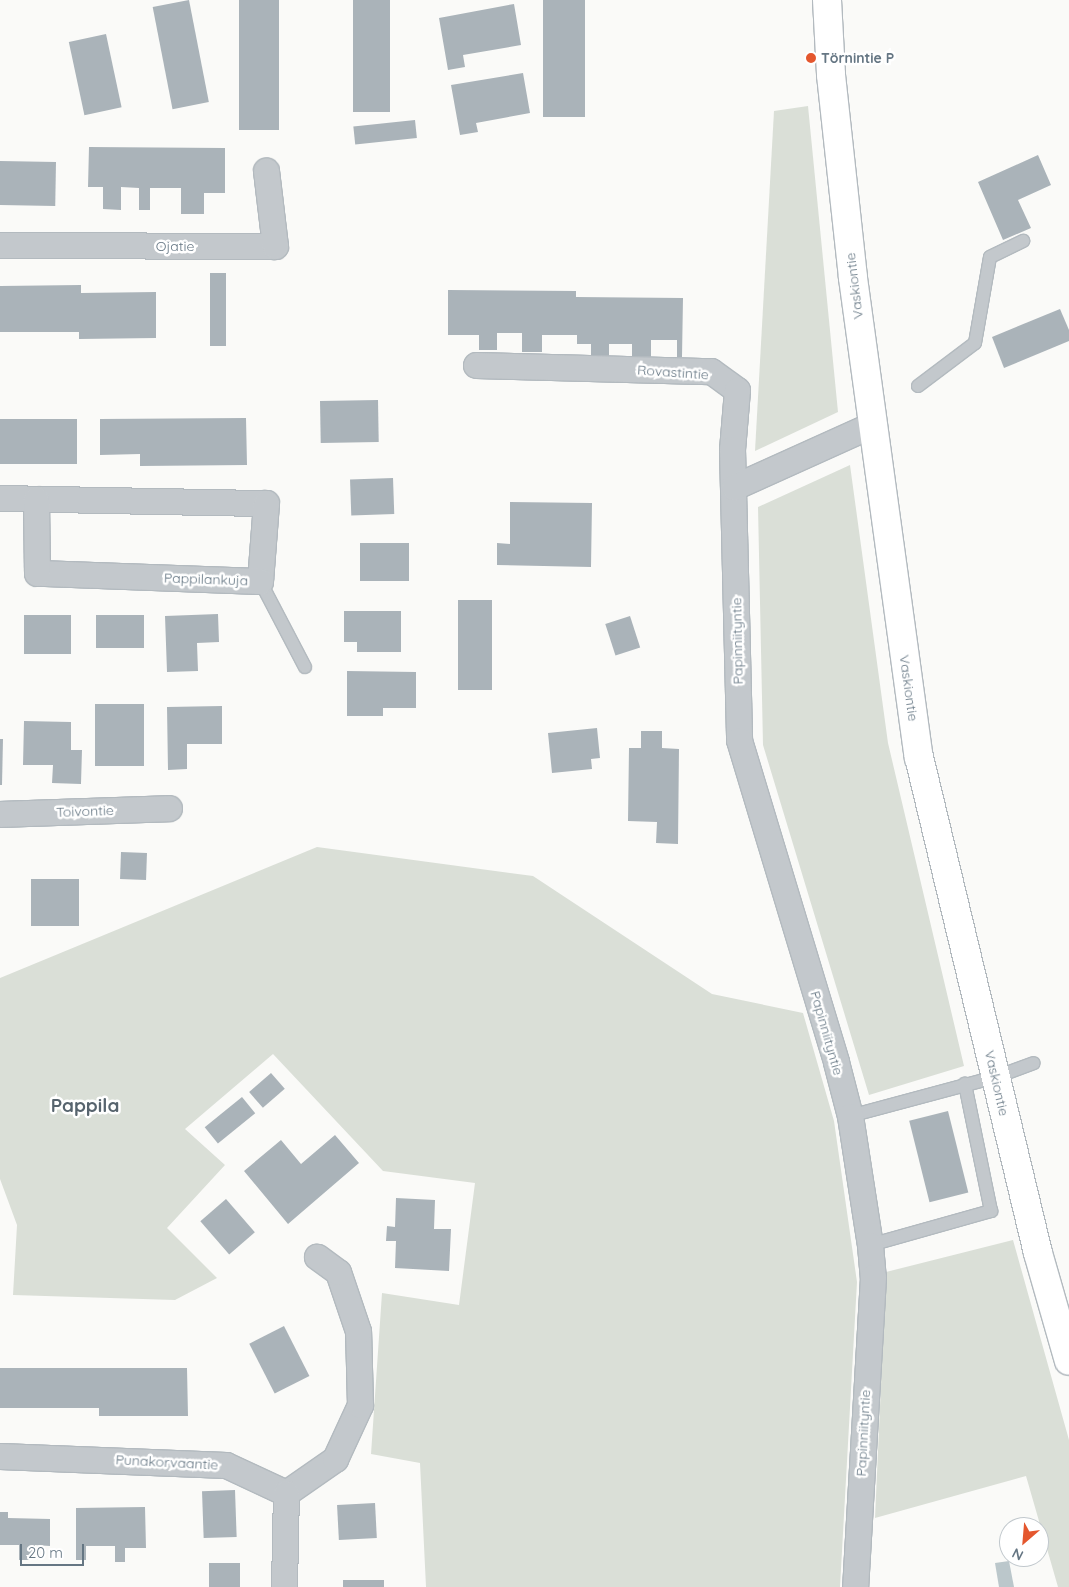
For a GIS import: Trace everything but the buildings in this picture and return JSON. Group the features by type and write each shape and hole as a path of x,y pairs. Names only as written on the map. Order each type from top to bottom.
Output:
{"main road":[{"name":"Vaskiontie","path":"827,0 832,85 871,425 919,757 1038,1253 1069,1361"}],"street":[{"name":"Ojatie","path":"0,245 275,246 266,171"},
{"name":"Rovastintie","path":"476,365 712,371 738,390 732,449 734,487"},
{"path":"734,487 871,425"},
{"name":"Papinniityntie","path":"734,487 739,740 850,1116 870,1245 873,1277 855,1587"},
{"name":"Pappilankuja","path":"0,498 266,503 260,581 37,573 36,499"},
{"name":"Toivontie","path":"0,814 169,808"},
{"path":"284,1587 286,1493 335,1459 360,1405 358,1331 338,1272 317,1257"},
{"name":"Punakorvaantie","path":"0,1456 226,1465 286,1493"}],"lane":[{"path":"918,386 975,343 990,257 1023,241"},
{"path":"260,581 305,666"},
{"path":"850,1116 996,1077 1034,1063"},
{"path":"870,1245 991,1210 965,1084"}],"shaded area":[{"path":"808,106 838,412 755,451 774,111"},
{"path":"850,465 888,743 964,1066 869,1095 763,745 758,507"},
{"path":"317,847 533,876 712,994 803,1013 834,1121 857,1282 840,1587 426,1587 420,1463 371,1454 382,1293 459,1305 475,1183 383,1171 273,1054 185,1129 225,1165 167,1228 217,1278 175,1300 13,1295 17,1225 0,1179 0,978"},
{"path":"1013,1240 1069,1440 1069,1587 1058,1587 1049,1556 1049,1517 1038,1517 1026,1476 875,1518 886,1272"},
{"path":"999,1562 999,1567 1010,1567 1014,1587 999,1587 995,1563"}],"place":[{"name":"Törnintie P","path":"811,58"}],"district":[{"name":"Pappila","path":"85,1106"}]}
